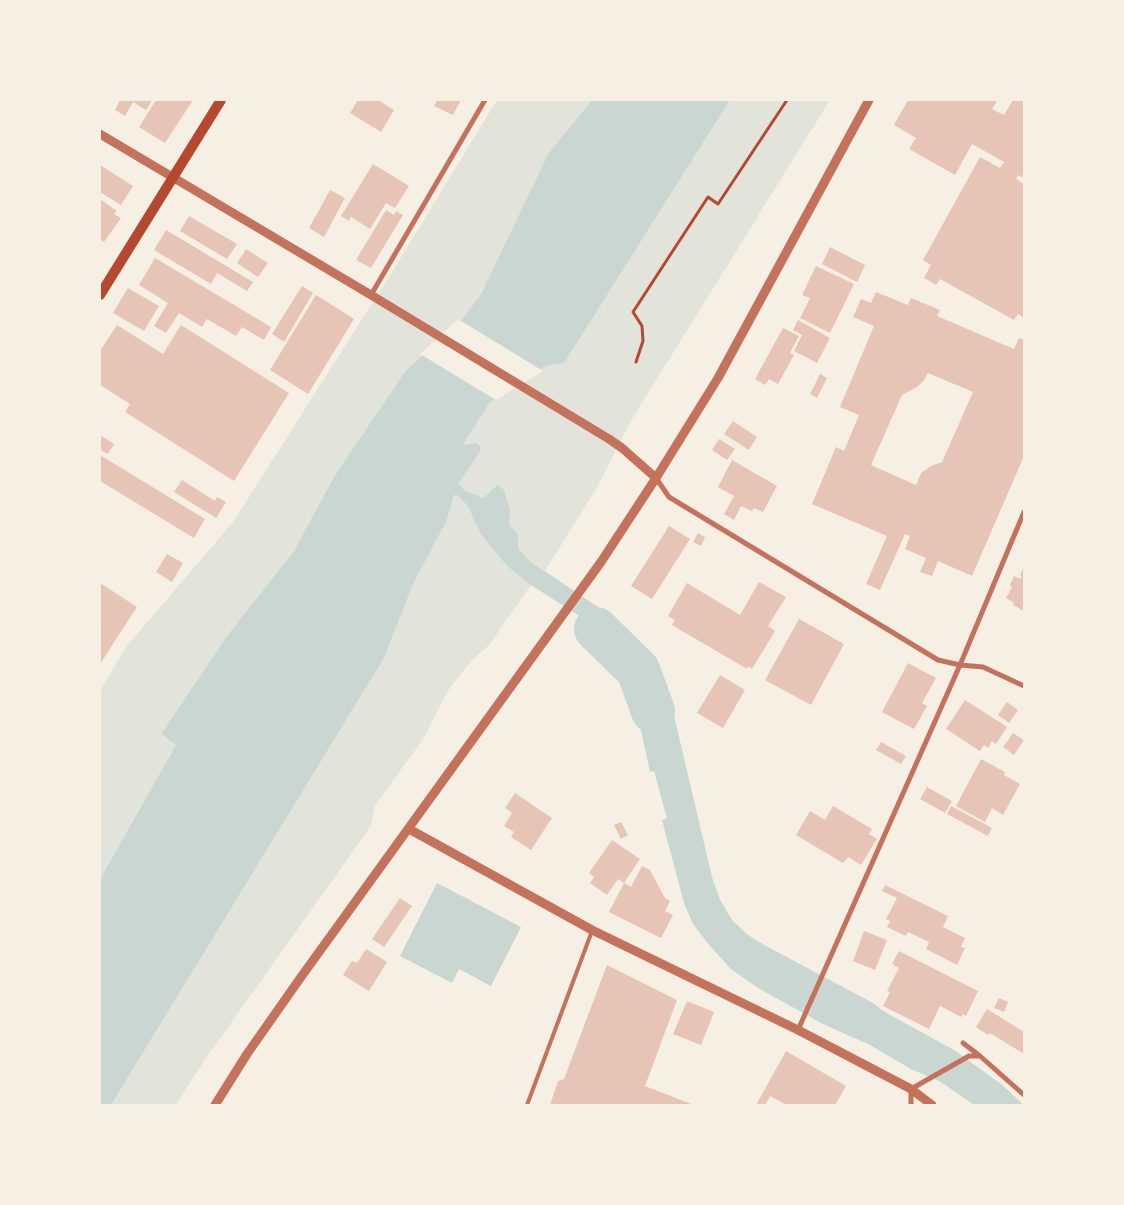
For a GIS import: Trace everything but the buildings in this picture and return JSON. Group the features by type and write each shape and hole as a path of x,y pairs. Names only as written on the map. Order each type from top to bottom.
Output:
{"main road":[{"path":"100,295 221,100"}],"street":[{"path":"371,295 485,100"},
{"path":"215,1105 284,1000 601,562 656,478 718,378 869,100"},
{"path":"100,134 609,439 656,478 669,497 938,660 960,665 984,667 1024,686"},
{"path":"798,1030 960,665 1024,512"},
{"path":"409,829 592,930 798,1030 911,1089 932,1105"},
{"path":"963,1043 1024,1094"},
{"path":"911,1089 969,1056 980,1056"},
{"path":"911,1089 912,1105"}],"lane":[{"path":"527,1105 592,930"}],"path":[{"path":"636,362 643,341 642,326 633,312 708,197 718,204 787,100"}],"shaded area":[{"path":"497,100 592,100 548,154 481,294 464,317 406,370 335,475 294,551 227,636 161,734 176,745 100,879 100,691 126,647 233,522 392,272"},
{"path":"592,100 730,100 564,363 546,366 490,402 463,445 476,443 480,446 480,451 459,483 464,490 483,498 498,485 504,490 510,510 509,525 518,534 518,548 531,562 604,611 647,649 660,668 667,686 712,877 720,900 732,920 748,935 766,946 873,1003 883,1011 954,1050 1001,1084 1024,1105 974,1105 941,1082 911,1069 868,1044 823,1024 758,988 731,969 693,924 684,903 662,820 667,818 654,771 650,772 629,674 623,661 631,652 618,637 606,633 531,585 507,566 480,533 468,507 460,497 454,495 446,522 413,584 384,658 111,1105 100,1105 100,879 176,745 161,734 227,636 294,551 335,475 406,370 464,317 481,294 548,154"},
{"path":"730,100 830,100 632,419 595,491 545,571 531,562 518,548 518,534 509,525 490,492 483,498 475,496 464,490 459,483 462,477 463,446 490,401 546,366 564,362"},
{"path":"453,495 460,497 468,508 480,533 531,585 489,645 471,661 447,692 422,741 375,805 371,826 204,1061 176,1105 111,1105 384,658 413,584 446,522"},
{"path":"437,883 521,927 491,986 459,969 452,983 400,956"}],"pier":[{"path":"458,319 543,371 496,400 420,354"}],"waterway":[{"path":"596,629 638,670 653,711"}]}
